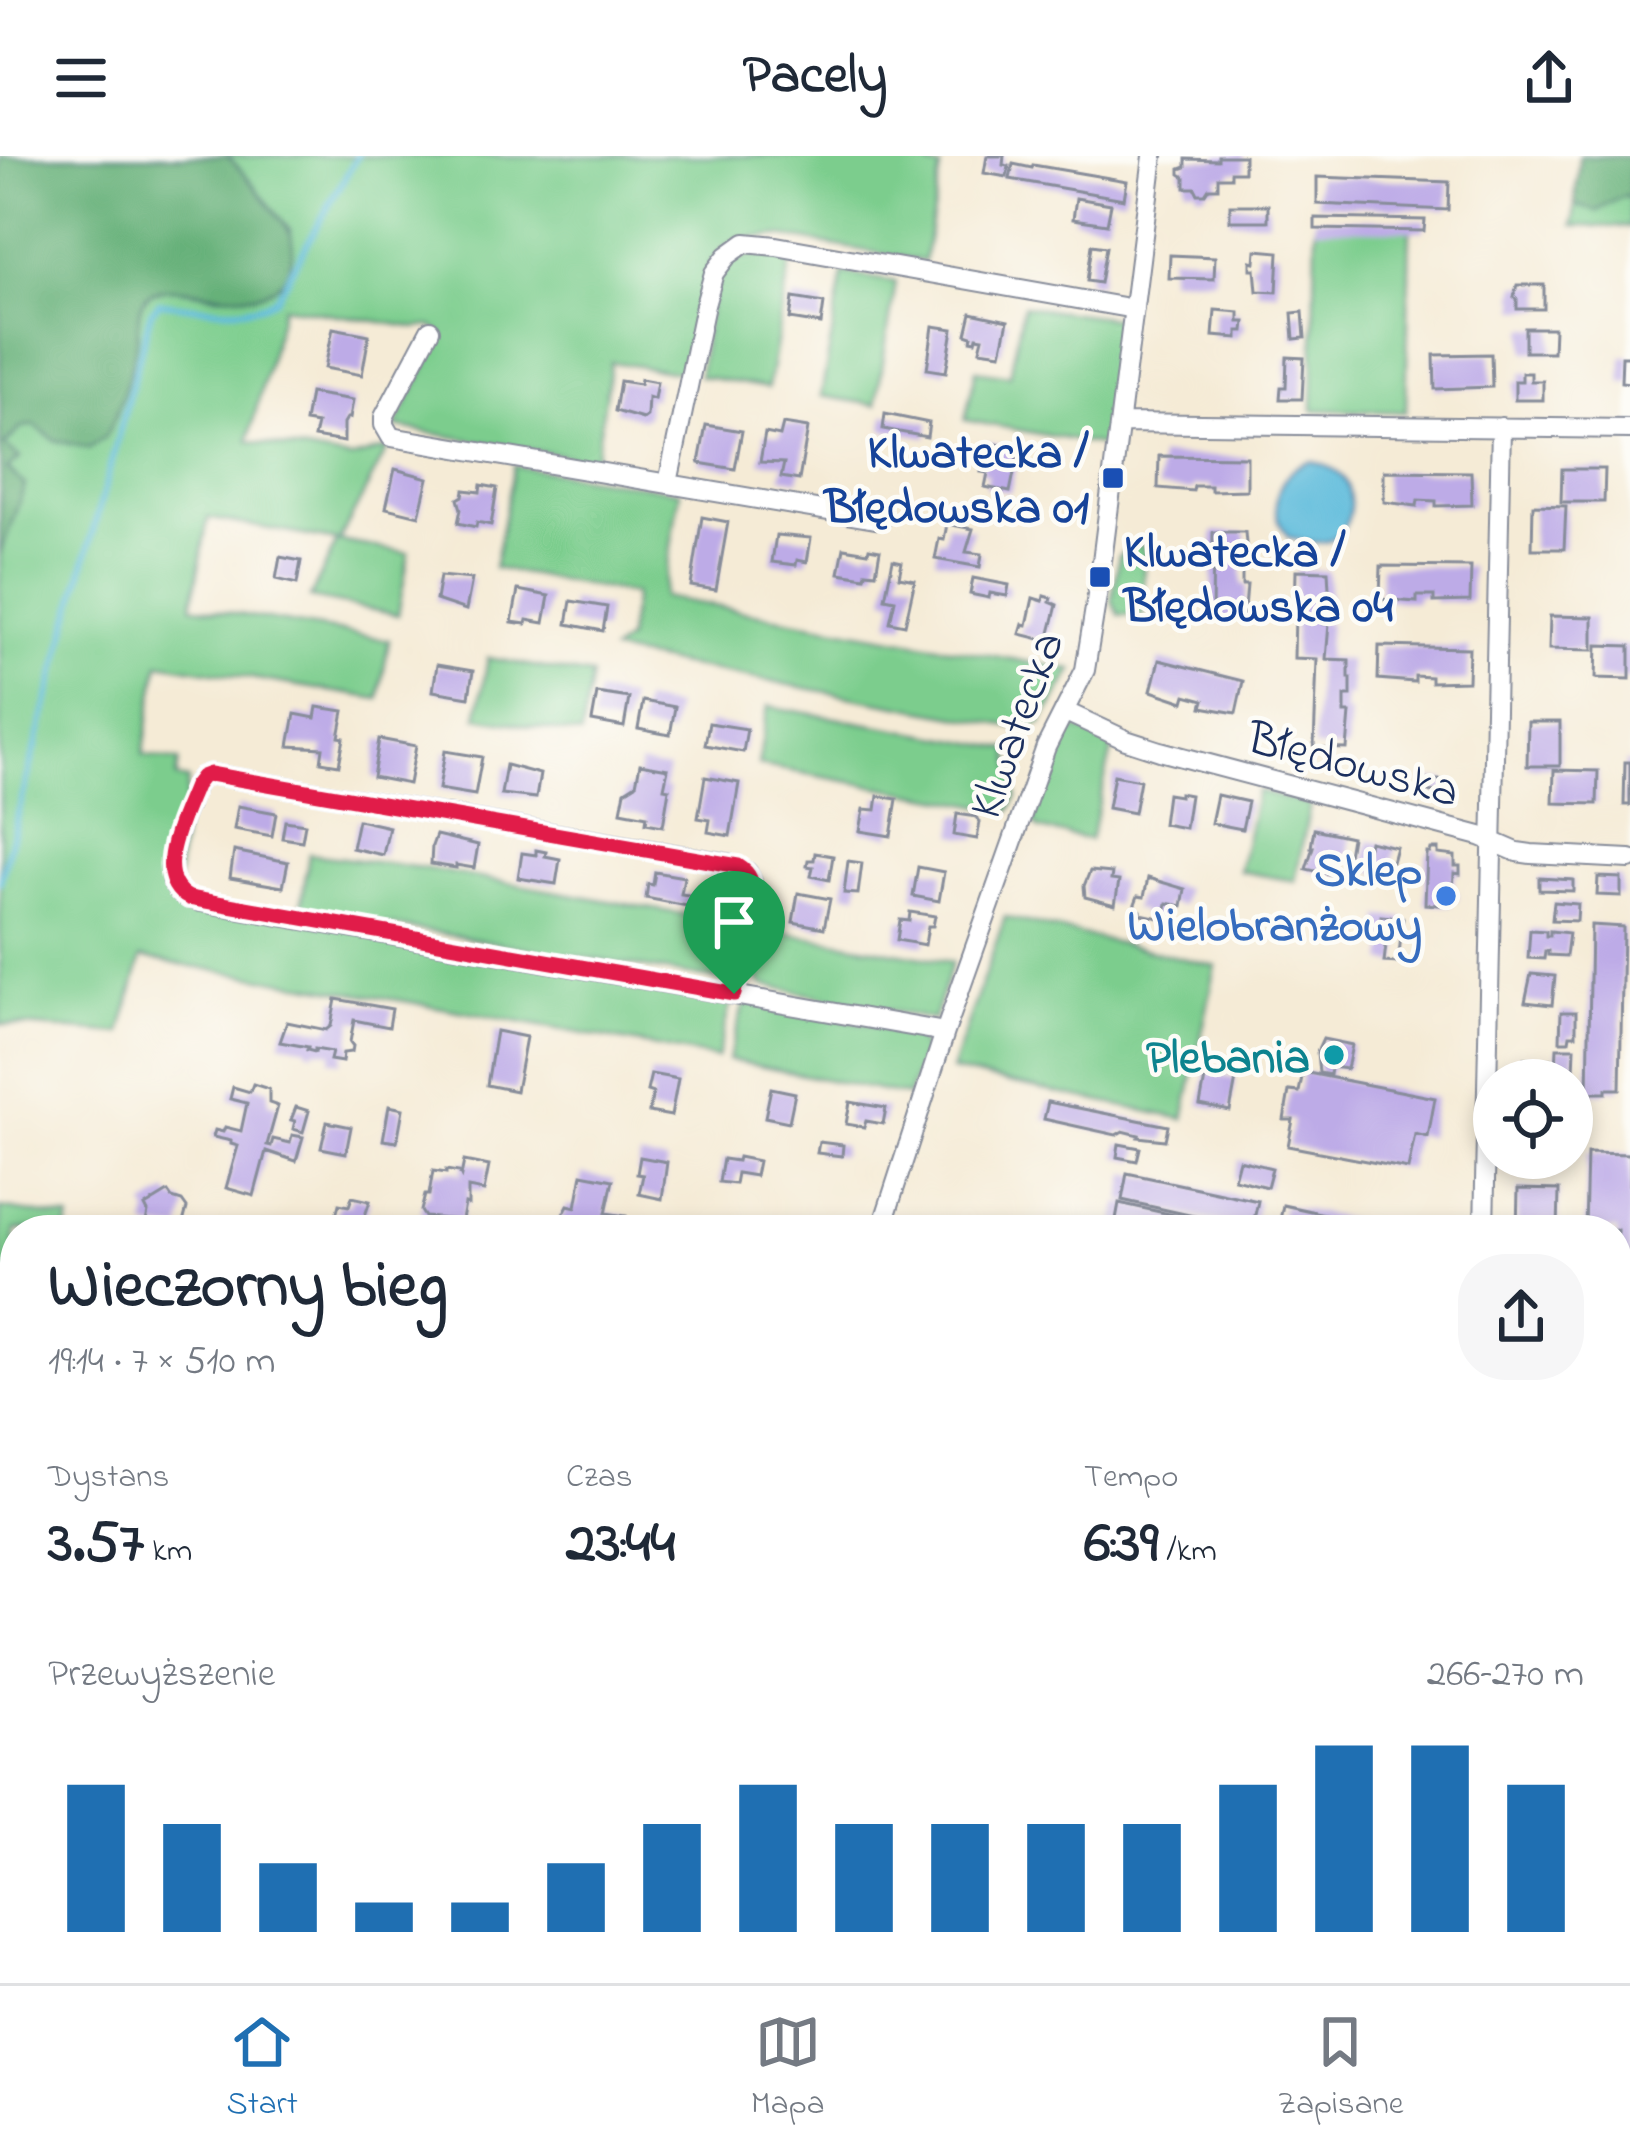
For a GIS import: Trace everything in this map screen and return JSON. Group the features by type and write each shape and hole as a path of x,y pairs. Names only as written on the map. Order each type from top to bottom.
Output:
{"street":[{"name":"Klwatecka","path":"886,1215 1038,768 1088,657 1153,156"},
{"path":"668,483 714,273 745,243 1134,309"},
{"path":"430,330 385,417 391,437 881,520"},
{"path":"1120,423 1630,428"},
{"path":"1484,1215 1501,427"},
{"name":"Błędowska","path":"1064,710 1160,751 1517,852 1630,859"},
{"path":"734,994 752,882 747,872 727,862 210,774 195,786 171,855 173,885 180,894 201,902 945,1032"}],"green space":[{"path":"0,156 227,156 282,220 293,246 285,277 270,290 228,295 182,289 148,295 140,310 135,350 114,418 104,437 89,448 55,440 34,425 22,427 4,445 20,458 7,469 25,485 0,555"},
{"path":"227,156 932,156 930,167 941,169 924,261 780,236 742,238 724,247 710,264 684,373 611,362 595,461 395,427 442,334 431,326 417,328 283,306 248,441 350,459 388,448 339,541 409,553 398,615 310,598 337,541 208,518 192,606 389,640 379,699 159,663 143,755 179,761 176,778 188,780 175,898 732,997 717,1058 141,958 121,1034 0,1024 0,555 25,485 7,468 19,457 4,446 22,427 34,425 55,440 89,448 104,438 128,374 140,306 149,294 169,288 257,295 291,231"},
{"path":"1579,156 1630,156 1630,197 1597,211 1575,205"},
{"path":"1630,197 1630,227 1573,226 1575,205 1597,211"},
{"path":"1316,224 1410,228 1406,412 1313,410"},
{"path":"792,255 768,388 699,376 719,280 737,259"},
{"path":"843,273 896,282 876,405 821,396"},
{"path":"1023,306 1121,319 1104,446 965,420 976,370 1010,375"},
{"path":"514,466 680,491 663,597 1073,670 1041,724 1020,728 612,652 627,640 634,594 494,568"},
{"path":"1132,545 1144,546 1143,616 1119,615 1112,601 1119,556"},
{"path":"488,658 591,676 581,735 477,717"},
{"path":"768,706 1009,749 1017,796 1010,811 758,765"},
{"path":"1075,728 1111,740 1090,840 1040,829 1033,822 1060,739"},
{"path":"1257,791 1310,805 1295,881 1239,871"},
{"path":"309,854 424,868 738,924 731,982 301,907"},
{"path":"1005,917 1216,966 1184,1119 951,1071"},
{"path":"754,927 952,962 934,1020 763,985 752,972"},
{"path":"755,1000 915,1034 924,1049 908,1096 728,1060 743,1007"},
{"path":"0,1208 45,1215 0,1215"}],"water":[{"path":"1311,461 1339,473 1350,500 1343,529 1323,542 1288,537 1276,509 1288,475"}],"building":[{"path":"987,156 1004,156 1007,177 984,173"},
{"path":"1218,156 1244,156 1244,172 1218,177 1218,188 1209,188 1205,194 1185,188 1180,169 1186,167 1186,159 1218,160"},
{"path":"1013,164 1127,181 1124,199 1010,179"},
{"path":"1317,177 1449,182 1448,210 1317,204"},
{"path":"1076,198 1111,204 1107,224 1073,219"},
{"path":"1230,205 1268,205 1268,221 1230,221"},
{"path":"1315,218 1425,220 1424,231 1315,229"},
{"path":"1092,245 1106,247 1100,283 1087,281"},
{"path":"1256,250 1279,252 1277,292 1257,291 1255,269 1251,269"},
{"path":"1170,255 1215,257 1214,279 1169,278"},
{"path":"1517,285 1544,285 1544,309 1517,309"},
{"path":"793,298 824,303 821,324 790,319"},
{"path":"1215,310 1239,312 1239,322 1245,322 1238,338 1213,336"},
{"path":"1303,312 1305,338 1294,339 1292,313"},
{"path":"971,313 1008,321 1001,353 980,350 983,338 971,340 966,334"},
{"path":"933,326 953,329 946,372 927,369"},
{"path":"333,328 369,335 362,375 325,368"},
{"path":"1525,328 1554,328 1553,352 1525,352"},
{"path":"1491,354 1492,387 1435,389 1434,355"},
{"path":"1622,356 1630,356 1630,383 1621,382"},
{"path":"1287,357 1304,358 1302,399 1280,399 1281,387 1286,387"},
{"path":"1522,373 1531,373 1531,381 1543,381 1543,400 1515,400 1515,381 1522,381"},
{"path":"641,379 657,382 654,399 648,397 647,416 615,411 620,381 640,384"},
{"path":"310,393 353,400 350,418 344,423 344,442 314,437 317,424 305,422"},
{"path":"885,414 929,423 927,437 883,429"},
{"path":"783,424 808,428 799,480 781,477 784,463 760,462 765,433 780,436"},
{"path":"706,425 742,431 735,469 699,463"},
{"path":"988,442 1019,449 1010,492 985,487 988,473 981,472"},
{"path":"1159,456 1247,457 1247,490 1158,488"},
{"path":"395,469 428,478 419,516 386,508"},
{"path":"1562,469 1605,469 1604,502 1561,502"},
{"path":"1384,471 1471,472 1472,505 1384,502"},
{"path":"481,485 497,488 491,525 458,523 458,499 464,490 480,492"},
{"path":"1533,505 1566,506 1564,549 1532,549"},
{"path":"702,517 728,522 716,590 691,586"},
{"path":"947,524 973,529 966,552 982,554 980,567 935,559"},
{"path":"1213,532 1245,532 1244,620 1212,619"},
{"path":"776,535 811,538 807,562 772,562"},
{"path":"844,548 880,550 876,573 866,572 865,577 839,573"},
{"path":"280,557 301,561 297,584 276,579"},
{"path":"893,560 902,562 899,577 915,580 905,625 890,622 895,600 885,598"},
{"path":"1381,566 1471,567 1470,601 1434,602 1434,596 1417,596 1417,602 1380,599"},
{"path":"1296,570 1328,571 1326,659 1349,660 1351,678 1351,696 1345,696 1345,713 1350,713 1347,749 1314,748 1317,659 1294,658"},
{"path":"440,576 472,579 466,610 436,600"},
{"path":"973,578 1009,585 1007,596 970,594"},
{"path":"518,590 549,596 544,623 512,622"},
{"path":"1044,596 1057,605 1048,641 1020,634 1033,598 1043,601"},
{"path":"571,601 607,607 603,631 567,624"},
{"path":"1550,616 1593,617 1593,650 1549,649"},
{"path":"1597,645 1630,646 1630,679 1596,678"},
{"path":"1379,646 1469,648 1468,681 1431,682 1431,677 1415,676 1415,682 1378,679"},
{"path":"1159,660 1243,681 1236,713 1202,707 1204,700 1186,695 1184,702 1151,691"},
{"path":"437,665 473,671 469,697 433,691"},
{"path":"597,693 629,698 624,727 592,721"},
{"path":"643,701 675,707 670,735 638,729"},
{"path":"317,707 344,711 339,765 321,762 323,748 289,746 295,714 315,718"},
{"path":"1528,722 1560,722 1560,766 1527,766"},
{"path":"709,723 747,729 743,752 705,745"},
{"path":"379,739 416,746 409,784 373,777"},
{"path":"445,751 482,757 475,795 439,789"},
{"path":"1625,762 1630,762 1630,805 1624,805"},
{"path":"640,764 668,769 663,826 646,823 647,816 621,811 625,791 636,784"},
{"path":"506,765 540,774 536,798 501,794"},
{"path":"1554,770 1598,771 1597,804 1553,803"},
{"path":"1114,775 1140,780 1134,813 1108,808"},
{"path":"705,777 739,783 730,836 708,832 710,820 698,818"},
{"path":"1424,780 1445,780 1445,791 1424,792"},
{"path":"1167,794 1190,795 1185,828 1163,824"},
{"path":"1217,795 1248,802 1242,829 1211,823"},
{"path":"878,796 897,799 891,836 860,831 864,809 876,810"},
{"path":"238,806 276,813 272,836 234,829"},
{"path":"957,814 977,817 977,839 954,835"},
{"path":"358,820 389,827 383,855 352,848"},
{"path":"285,821 305,824 302,841 282,838"},
{"path":"1314,829 1351,837 1343,877 1306,869"},
{"path":"436,835 478,845 474,868 431,864"},
{"path":"1369,841 1396,847 1388,877 1364,867"},
{"path":"1431,849 1455,856 1455,866 1460,866 1460,874 1454,873 1453,892 1458,892 1458,900 1452,899 1451,906 1425,904"},
{"path":"536,850 560,859 556,884 518,878 522,853 536,855"},
{"path":"234,851 288,862 283,887 230,878"},
{"path":"815,853 833,856 829,880 811,876 813,867 807,866 808,860 814,860"},
{"path":"848,861 862,863 858,894 844,893"},
{"path":"918,867 944,872 939,901 913,896"},
{"path":"1090,871 1112,873 1111,880 1119,881 1115,905 1085,897"},
{"path":"655,872 684,877 681,894 694,896 692,907 646,898"},
{"path":"1598,877 1621,878 1621,896 1597,895"},
{"path":"1148,878 1185,889 1182,906 1167,903 1164,919 1133,909 1138,896 1144,897"},
{"path":"1539,878 1573,880 1573,891 1539,890"},
{"path":"798,893 830,899 824,928 793,922"},
{"path":"1554,902 1578,904 1577,921 1552,920"},
{"path":"910,912 935,916 925,945 897,940 900,920 909,921"},
{"path":"1381,916 1403,918 1398,963 1384,962 1387,936 1379,935"},
{"path":"1591,925 1623,927 1620,1089 1593,1093 1593,1059 1589,1059"},
{"path":"1530,930 1546,931 1546,936 1550,931 1569,933 1566,956 1545,951 1544,959 1528,958"},
{"path":"1531,974 1555,976 1552,1005 1525,1002"},
{"path":"336,999 392,1009 389,1027 354,1020 352,1052 343,1053 342,1062 330,1060 332,1052 280,1042 287,1022 326,1030"},
{"path":"1561,1012 1576,1012 1576,1035 1570,1035 1569,1041 1560,1041"},
{"path":"496,1031 526,1037 516,1091 487,1085"},
{"name":"Plebania","path":"1323,1039 1352,1045 1347,1069 1331,1067 1330,1075 1319,1073 1317,1052"},
{"path":"1557,1048 1575,1048 1575,1059 1556,1059"},
{"path":"1303,1072 1435,1098 1428,1137 1415,1134 1408,1169 1288,1146 1293,1120 1284,1120 1289,1091 1299,1092"},
{"path":"1206,1073 1236,1079 1230,1111 1200,1105"},
{"path":"651,1074 678,1079 671,1116 649,1112"},
{"path":"253,1084 269,1089 269,1103 278,1106 267,1145 273,1139 290,1143 292,1135 303,1137 296,1161 266,1151 254,1196 226,1188 238,1146 213,1137 215,1130 223,1132 225,1127 241,1131 247,1103 230,1099 233,1087 250,1092"},
{"path":"771,1088 795,1093 789,1122 765,1117"},
{"path":"850,1102 886,1108 883,1124 846,1124"},
{"path":"1048,1102 1168,1126 1165,1140 1044,1119"},
{"path":"389,1106 403,1109 397,1142 383,1140"},
{"path":"296,1107 309,1111 303,1132 293,1129"},
{"path":"327,1122 351,1127 346,1153 321,1148"},
{"path":"819,1142 843,1145 842,1156 817,1153"},
{"path":"1119,1144 1140,1148 1137,1161 1117,1157"},
{"path":"1593,1153 1630,1154 1630,1215 1585,1215"},
{"path":"640,1157 667,1162 662,1199 639,1194"},
{"path":"738,1157 758,1161 755,1176 737,1173 735,1184 719,1182 723,1159 737,1161"},
{"path":"1239,1160 1272,1168 1267,1187 1234,1179"},
{"path":"464,1161 489,1166 484,1191 468,1188 463,1215 424,1215 433,1171 461,1176"},
{"path":"1127,1173 1258,1201 1255,1215 1189,1215 1122,1200"},
{"path":"582,1174 613,1180 606,1213 619,1215 563,1215 568,1205 576,1207"},
{"path":"1518,1189 1559,1190 1558,1215 1517,1215"},
{"path":"168,1192 187,1208 185,1215 147,1215 145,1206"},
{"path":"352,1197 370,1201 365,1215 336,1215 339,1204 349,1206"},
{"path":"1119,1203 1174,1215 1117,1215"},
{"path":"1283,1205 1329,1215 1281,1215"}],"waterway":[{"path":"0,882 151,312 159,303 253,308 277,297 357,156"}],"place":[{"name":"Klwatecka / Błędowska 01","path":"1113,478"},
{"name":"Klwatecka / Błędowska 04","path":"1100,577"},
{"name":"Sklep Wielobranżowy","path":"1446,896"},
{"name":"Plebania","path":"1334,1055"}],"route":[{"path":"210,774 727,862 747,872 752,882 734,994 201,902 180,894 173,885 171,855 195,786 210,774"}]}
